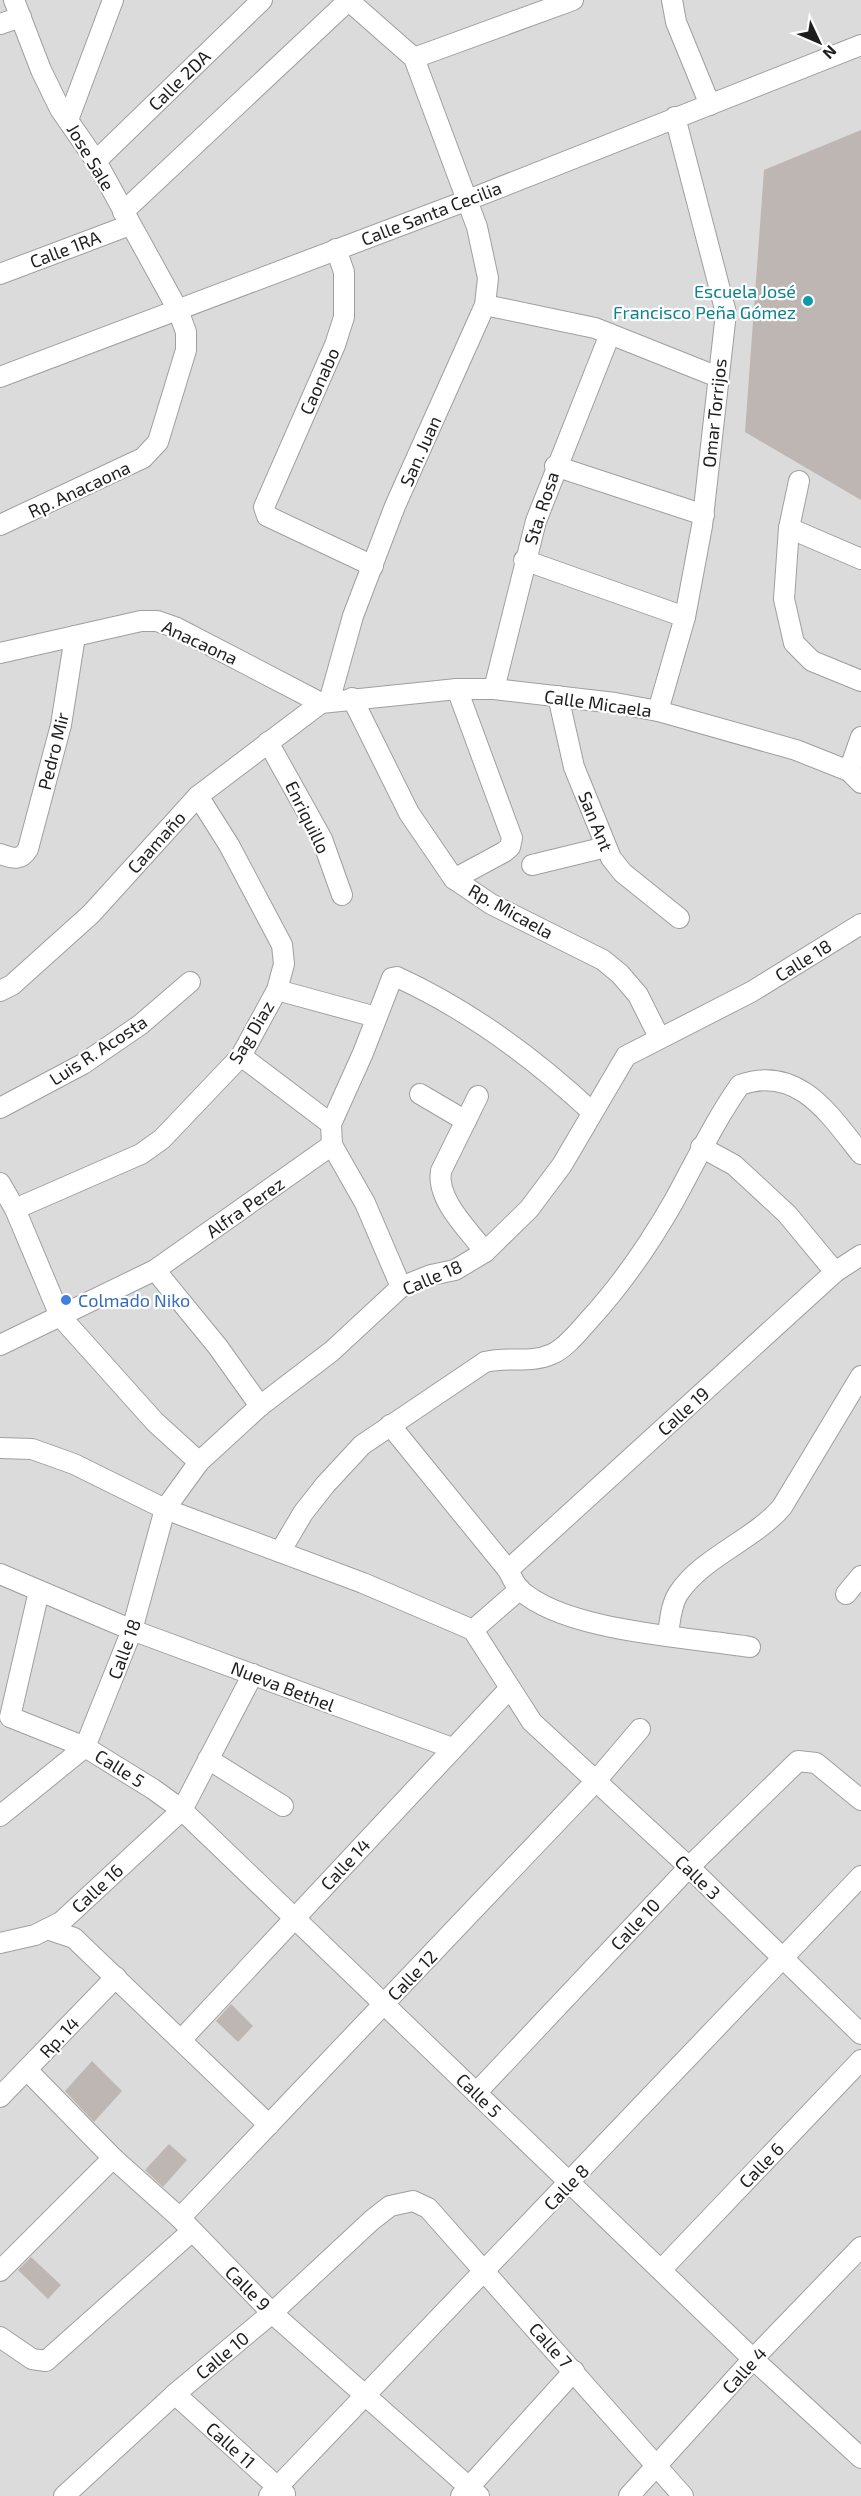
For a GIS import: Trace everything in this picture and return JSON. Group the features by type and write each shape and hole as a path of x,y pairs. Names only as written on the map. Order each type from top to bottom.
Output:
{"street":[{"path":"68,120 113,0"},
{"name":"Calle 2DA","path":"96,161 261,0"},
{"path":"127,218 349,0 414,58 573,0"},
{"path":"672,0 676,22 710,105"},
{"path":"0,24 17,8"},
{"name":"Jose Sale","path":"17,8 41,70 68,120 96,161 178,310"},
{"name":"Calle Santa Cecilia","path":"0,377 468,200 861,45"},
{"name":"San. Juan","path":"325,702 353,616 395,506 485,305 488,278 483,247 468,200 414,58"},
{"name":"Omar Torrijos","path":"658,711 686,617 704,515 726,313 675,117"},
{"name":"Calle 1RA","path":"0,274 127,218"},
{"name":"Caonabo","path":"336,249 344,272 344,317 335,345 264,507 267,516 373,566"},
{"path":"485,305 595,328 718,377"},
{"name":"Rp. Anacaona","path":"0,525 143,458 158,442 186,350 186,332 178,310"},
{"name":"Sta. Rosa","path":"494,689 524,561 555,466 610,334"},
{"path":"555,466 704,515"},
{"path":"799,481 789,528 784,599 794,643 812,661 861,681"},
{"path":"789,528 861,559"},
{"path":"524,561 686,617"},
{"name":"Anacaona","path":"0,653 141,621 157,621 177,628 325,702"},
{"name":"Pedro Mir","path":"8,856 24,856 27,849 57,746 75,636"},
{"path":"454,879 504,852 510,847 512,838 457,689"},
{"name":"Calle Micaela","path":"325,702 457,689 494,689 558,696 658,711 796,750 855,777"},
{"name":"San Ant","path":"558,696 574,767 606,847 624,873 679,918"},
{"name":"Rp. Micaela","path":"352,698 409,813 454,879 491,904 603,960 638,995 659,1037"},
{"name":"Caamaño","path":"0,991 12,985 91,915 198,796 325,702"},
{"path":"855,777 861,737"},
{"name":"Enriquillo","path":"268,742 322,839 342,895"},
{"name":"Sag Diaz","path":"15,1209 141,1154 174,1128 241,1056 277,990 284,964 282,945 229,845 198,796"},
{"path":"532,865 606,847"},
{"name":"Calle 18","path":"85,1747 123,1627 165,1509 199,1462 260,1406 332,1351 401,1287 431,1275 455,1270 485,1252 529,1209 562,1165 626,1056 659,1037 751,992 861,924"},
{"path":"401,1287 365,1203 332,1145 331,1124 389,981 397,977 438,996 485,1024 555,1078 592,1112"},
{"name":"Luis R. Acosta","path":"0,1108 83,1064 140,1025 190,982"},
{"path":"277,990 376,1017"},
{"path":"241,1056 331,1124"},
{"path":"280,1552 303,1513 324,1485 362,1445 485,1362 504,1357 538,1360 556,1353 606,1301 646,1248 675,1199 701,1146 740,1085 762,1080 789,1083 817,1100 861,1154"},
{"path":"420,1094 466,1120"},
{"path":"478,1096 439,1179 444,1195 485,1252"},
{"name":"Alfra Perez","path":"0,1345 155,1270 332,1145"},
{"path":"701,1146 734,1165 787,1214 835,1272"},
{"path":"0,1183 15,1209 60,1316 155,1422 199,1462"},
{"name":"Calle 19","path":"508,1570 835,1272 861,1255"},
{"path":"155,1270 218,1347 260,1406"},
{"path":"668,1634 671,1612 678,1594 693,1577 769,1522 782,1507 861,1376"},
{"path":"390,1425 508,1570 519,1589 543,1604 600,1626 750,1647"},
{"path":"0,1448 32,1449 74,1464 165,1509 280,1552 473,1630 519,1589"},
{"name":"Nueva Bethel","path":"0,1574 123,1627 452,1748"},
{"path":"846,1594 861,1576"},
{"path":"5,1716 39,1591"},
{"name":"Calle 3","path":"473,1630 532,1722 689,1868 861,2034"},
{"path":"182,1810 253,1674"},
{"name":"Calle 14","path":"181,2040 510,1688"},
{"name":"Calle 5","path":"5,1716 85,1747 153,1789 182,1810 753,2359 857,2446"},
{"name":"Calle 12","path":"0,2337 32,2359 46,2361 57,2354 186,2224 268,2125 595,1782 640,1729"},
{"path":"0,1816 85,1747"},
{"path":"208,1759 283,1806"},
{"name":"Calle 10","path":"476,2092 689,1868 798,1761 816,1763 859,1794"},
{"name":"Calle 16","path":"0,1943 35,1935 61,1922 182,1810"},
{"name":"Calle 8","path":"278,2493 364,2396 861,1876"},
{"path":"47,1929 74,1938 268,2125"},
{"name":"Rp. 14","path":"0,2097 116,1977"},
{"name":"Calle 6","path":"661,2270 861,2060"},
{"name":"Calle 9","path":"27,2070 113,2158 186,2224 272,2313 470,2493"},
{"path":"0,2271 113,2158"},
{"name":"Calle 10","path":"64,2496 175,2394 272,2313 372,2220 390,2206 413,2201"},
{"name":"Calle 7","path":"413,2201 428,2208 683,2496"},
{"name":"Calle 4","path":"630,2496 753,2359 861,2247"},
{"path":"470,2493 574,2371"},
{"name":"Calle 11","path":"175,2394 278,2493"}],"shaded area":[{"path":"0,0 861,0 861,2496 0,2496"}],"building":[{"name":"Escuela José Francisco Peña Gómez","path":"861,130 861,500 745,432 764,170"},
{"path":"231,2004 253,2026 238,2042 216,2021"},
{"path":"92,2061 122,2091 94,2122 65,2091"},
{"path":"169,2144 187,2160 163,2187 145,2170"},
{"path":"31,2257 61,2285 48,2299 18,2270"}],"place":[{"name":"Escuela José Francisco Peña Gómez","path":"808,301"},
{"name":"Colmado Niko","path":"66,1300"}]}
